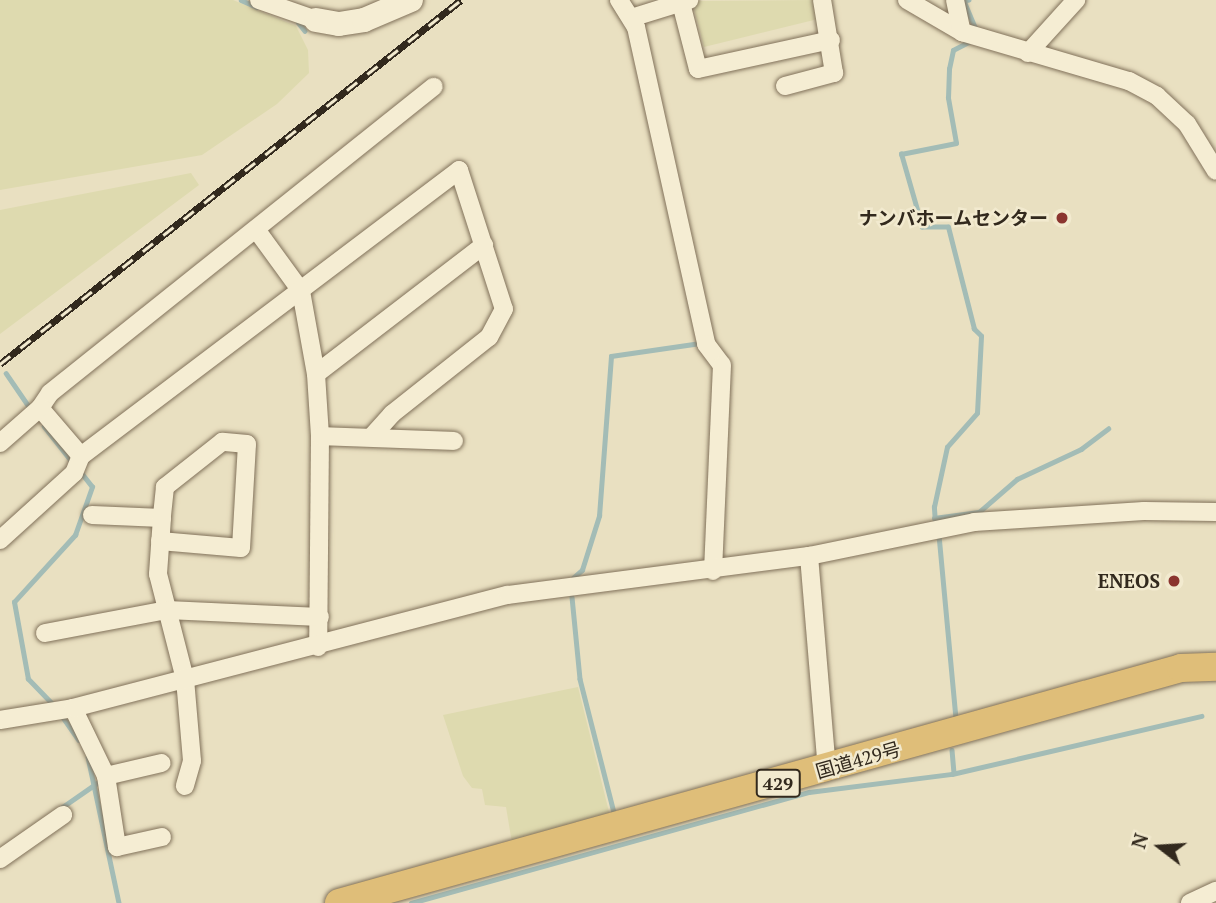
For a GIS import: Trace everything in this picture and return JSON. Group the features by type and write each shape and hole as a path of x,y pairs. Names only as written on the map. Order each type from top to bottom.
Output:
{"highway":[{"name":"国道429号","path":"339,903 827,770 1181,668 1216,667"}],"main road":[{"path":"316,20 339,24 364,20 411,0"}],"street":[{"path":"259,0 316,20"},
{"path":"619,0 634,17 706,344 722,365 713,571"},
{"path":"785,86 834,74 831,40 822,0"},
{"path":"907,0 962,32 1129,81 1157,96 1187,124 1216,171"},
{"path":"956,0 962,32"},
{"path":"1028,53 1076,0"},
{"path":"634,17 685,1 698,69 831,40"},
{"path":"0,443 36,411 50,393 258,232 434,87"},
{"path":"0,540 78,464 459,170 504,309 489,337 392,414 371,436"},
{"path":"258,232 301,291 316,374 320,436 318,647"},
{"path":"316,374 484,245"},
{"path":"36,411 78,464"},
{"path":"320,436 454,441"},
{"path":"160,541 241,548 247,444 222,442 165,487 160,541 158,574 185,679 192,761 185,786"},
{"path":"0,720 73,708 318,647 508,595 713,571 809,556 912,532 1009,518 1216,512"},
{"path":"92,515 162,518"},
{"path":"809,556 827,770"},
{"path":"45,633 167,610 320,617"},
{"path":"73,708 106,776 117,847 162,837"},
{"path":"106,776 162,763"},
{"path":"0,859 63,816"},
{"path":"1190,903 1216,891"}],"shaded area":[{"path":"0,0 233,0 296,26 308,50 309,73 277,104 202,155 0,190"},
{"path":"817,0 822,18 704,47 692,1"},
{"path":"191,173 199,185 0,334 0,210"},
{"path":"578,687 611,820 512,843 506,807 485,805 482,789 472,788 463,776 443,715"}],"waterway":[{"path":"241,0 257,7"},
{"path":"969,0 964,1 977,31"},
{"path":"298,22 305,31"},
{"path":"935,523 934,507 947,447 977,413 981,336 974,329 948,227 922,227 901,154 956,143 948,98 949,69 953,50 969,42"},
{"path":"573,578 582,570 599,516 611,356 700,343"},
{"path":"6,373 32,411"},
{"path":"44,426 73,463"},
{"path":"934,518 979,512 1017,479 1081,449 1108,429"},
{"path":"53,705 28,679 14,602 75,535 92,487 81,473"},
{"path":"939,535 956,717"},
{"path":"572,597 580,679 614,812"},
{"path":"62,716 79,740"},
{"path":"411,903 809,792 952,774 1201,716"},
{"path":"952,750 954,773"},
{"path":"88,757 119,903"},
{"path":"58,810 97,783"}],"railway":[{"path":"0,364 461,0"}],"place":[{"name":"ナンバホームセンター","path":"1062,218"},
{"name":"ENEOS","path":"1174,581"}]}
